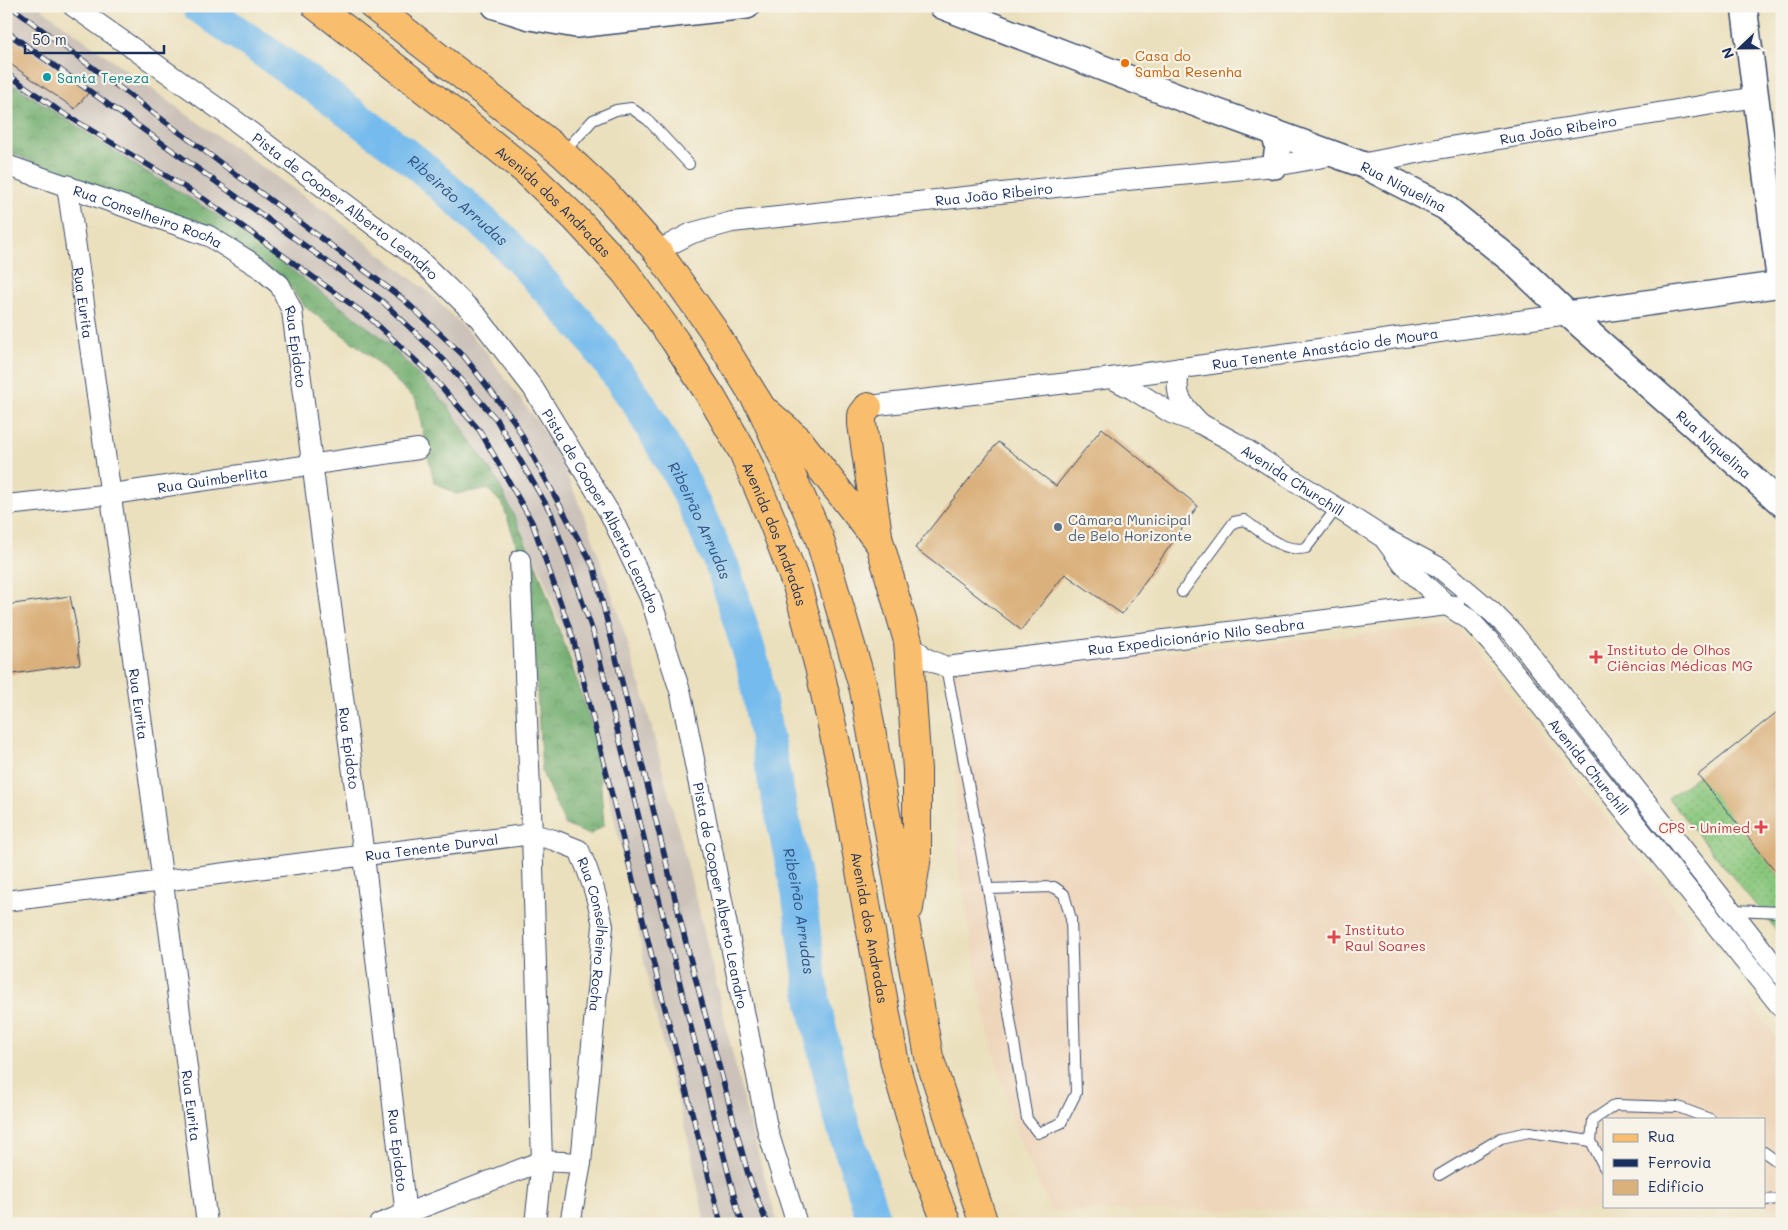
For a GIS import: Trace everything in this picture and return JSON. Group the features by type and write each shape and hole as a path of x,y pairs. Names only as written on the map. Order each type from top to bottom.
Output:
{"main road":[{"name":"Avenida dos Andradas","path":"316,6 518,164 576,219 625,272 653,310 712,398 743,452 798,589 819,667 841,766 895,1064 925,1167 947,1224"},
{"path":"373,6 562,154 605,193 657,251 712,328 762,407 819,537 864,690 929,1057 984,1224"},
{"path":"762,407 798,439 880,544"},
{"path":"868,407 862,415 862,424 880,544 908,641 917,770 917,856 905,929"}],"street":[{"name":"Pista de Cooper Alberto Leandro","path":"73,6 233,119 417,258 478,317 534,388 609,512 650,596 682,694 768,1132 797,1224"},
{"path":"495,6 530,17 576,25 747,6"},
{"name":"Rua Niquelina","path":"942,6 1361,164 1445,207 1512,261 1568,314 1782,504"},
{"path":"978,6 981,12 997,27"},
{"path":"1744,6 1781,284"},
{"name":"Rua João Ribeiro","path":"1361,164 1437,149 1756,97"},
{"path":"1273,132 1278,146 1275,166"},
{"name":"Rua João Ribeiro","path":"657,251 692,233 732,222 1084,184 1275,166 1334,155"},
{"name":"Rua Conselheiro Rocha","path":"6,165 209,236 260,268 280,285"},
{"name":"Rua Eurita","path":"67,185 112,494 164,880 207,1224"},
{"name":"Rua Tenente Anastácio de Moura","path":"868,407 878,404 1111,378 1781,284"},
{"name":"Rua Epidoto","path":"280,285 292,311 364,856 406,1215"},
{"name":"Avenida Churchill","path":"1180,368 1176,381 1178,395 1183,407 1201,424"},
{"name":"Avenida Churchill","path":"1111,378 1170,413 1201,424 1234,442 1384,538 1440,568 1492,612 1513,633 1782,974"},
{"name":"Rua Quimberlita","path":"6,505 112,494 418,449"},
{"name":"Avenida Churchill","path":"1384,538 1403,564 1447,605 1470,620 1491,642 1782,1008"},
{"path":"520,560 532,834 542,1161 535,1224"},
{"name":"Rua Expedicionário Nilo Seabra","path":"946,667 1447,605 1470,607 1492,612"},
{"path":"908,641 925,658 946,667"},
{"path":"1640,830 1658,815"},
{"name":"Rua Conselheiro Rocha","path":"532,834 579,850 589,872 598,900 603,926 581,1163 570,1224"},
{"name":"Rua Tenente Durval","path":"6,901 532,834"},
{"path":"1708,916 1729,906"},
{"path":"379,1224 542,1161 581,1163"}],"lane":[{"path":"562,154 593,120 616,110 631,108 648,120 689,164"},
{"path":"1182,592 1234,522 1244,520 1282,546 1298,549 1306,548 1337,508"},
{"path":"946,667 988,890 1026,1119 1038,1133 1061,1123 1076,1093 1071,919 1064,894 1054,887 988,890"},
{"path":"1729,906 1782,912"},
{"path":"1603,1165 1591,1141 1593,1120 1615,1105 1678,1107 1707,1118"},
{"path":"1439,1175 1501,1138 1529,1132 1591,1141"},
{"path":"1766,1153 1782,1165"},
{"path":"1766,1200 1782,1200"}],"shaded area":[{"path":"6,6 38,6 182,111 335,218 433,296 480,344 552,442 588,524 643,694 699,910 745,1107 778,1224 705,1224 688,1139 665,1055 649,986 626,868 593,730 573,659 538,563 504,496 424,403 284,271 71,179 6,156"},
{"name":"Instituto Raul Soares","path":"1457,626 1782,1045 1782,1208 1051,1211 1013,1125 983,1009 958,864 954,671"}],"green space":[{"path":"16,86 135,165 222,218 385,340 447,405 498,482 535,562 593,730 600,777 604,825 590,835 565,825 542,772 530,585 503,505 488,489 455,494 434,482 416,400 368,354 303,305 282,276 202,229 6,150 6,89"},
{"path":"1699,775 1782,879 1782,937 1668,798"}],"building":[{"name":"Santa Tereza","path":"6,35 89,92 75,109 6,61"},
{"name":"Câmara Municipal de Belo Horizonte","path":"1102,428 1198,506 1122,614 1065,574 1021,630 915,548 998,442 1056,486"},
{"path":"70,596 76,624 80,664 6,675 6,605"},
{"name":"CPS - Unimed","path":"1782,708 1782,879 1698,775"}],"waterway":[{"name":"Ribeirão Arrudas","path":"199,6 321,91 417,163 503,240 588,333 639,404 682,479 723,568 753,664 798,891 814,1004 839,1113 875,1224"}],"railway":[{"path":"10,6 403,299 463,355 514,421 594,568 686,943 748,1174 767,1224"},
{"path":"6,31 382,301 444,360 496,419 551,513 593,632 682,992 738,1211 743,1224"},
{"path":"6,73 58,110 204,199 369,317 430,374 480,431 532,522 573,638 662,997 721,1224"}],"place":[{"name":"Casa do Samba Resenha","path":"1125,63"},
{"name":"Santa Tereza","path":"47,77"},
{"name":"Câmara Municipal de Belo Horizonte","path":"1058,527"},
{"name":"Instituto de Olhos Ciências Médicas MG","path":"1596,657"},
{"name":"CPS - Unimed","path":"1761,827"},
{"name":"Instituto Raul Soares","path":"1334,937"}]}
